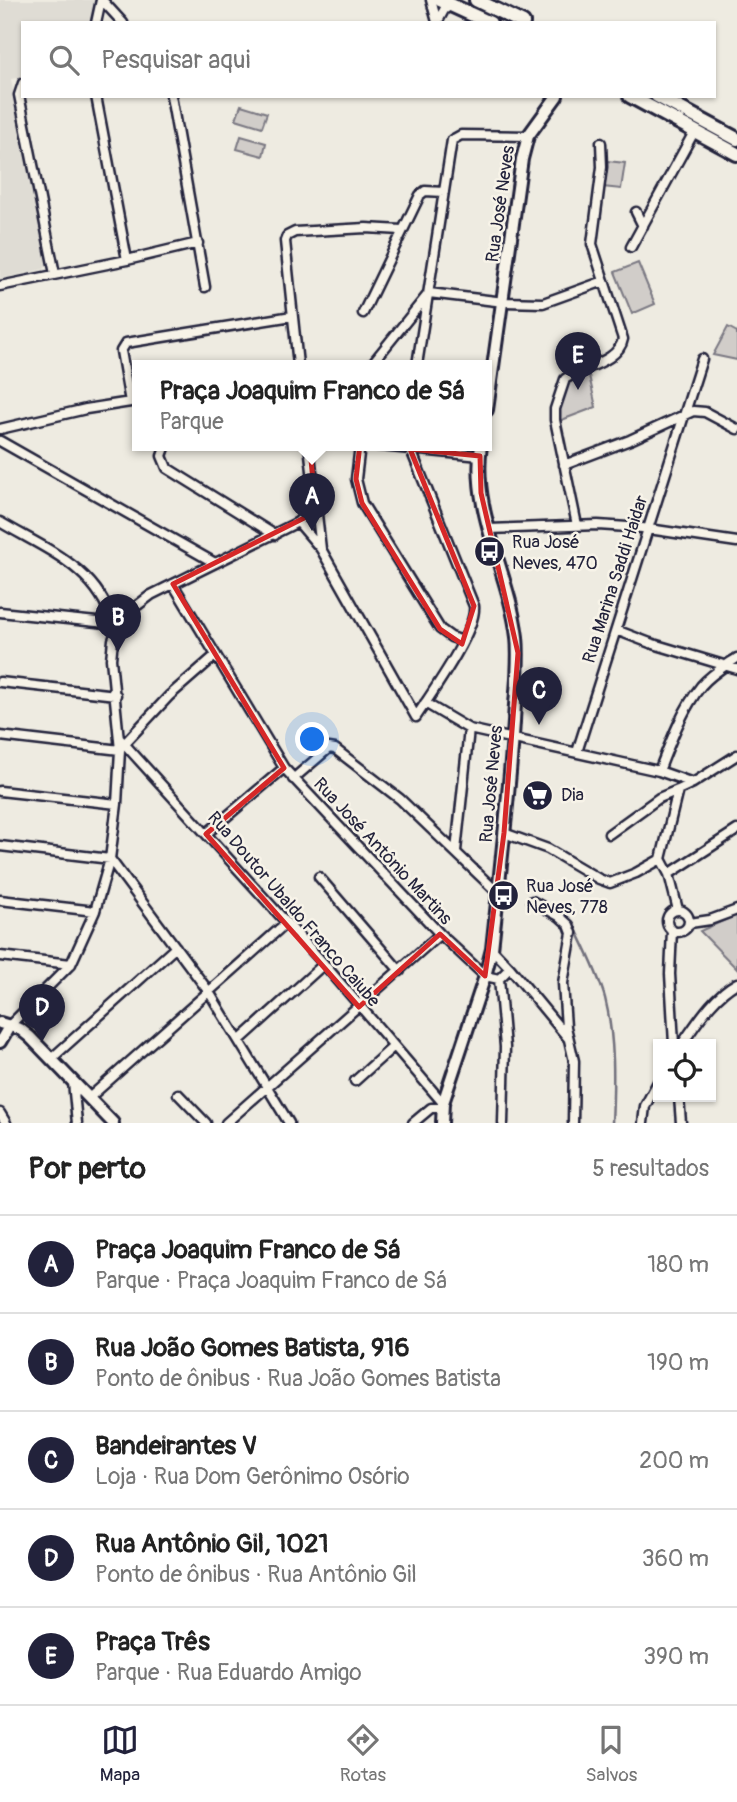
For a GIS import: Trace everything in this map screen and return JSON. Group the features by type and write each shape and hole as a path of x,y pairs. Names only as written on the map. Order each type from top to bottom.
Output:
{"main road":[{"path":"475,0 496,4 520,21"},
{"path":"445,2 486,21"},
{"path":"634,98 737,154"},
{"path":"661,98 737,139"}],"street":[{"path":"97,21 102,0"},
{"path":"102,0 121,21"},
{"path":"431,0 437,21"},
{"path":"438,21 445,2"},
{"path":"21,89 19,95 55,274"},
{"path":"96,98 127,260"},
{"path":"171,98 205,287"},
{"name":"Rua José Neves","path":"492,378 522,159 528,136 556,98"},
{"path":"631,247 694,132"},
{"path":"418,360 451,144 461,135 528,136"},
{"path":"577,525 555,412 563,382 567,377 614,354 623,343 623,334 591,240 603,167 601,143"},
{"path":"363,313 422,192 444,192"},
{"path":"636,212 643,226"},
{"path":"297,360 285,241 287,236 295,232 366,228 402,230"},
{"path":"0,286 198,243"},
{"path":"429,293 504,302 543,303 604,281"},
{"path":"375,360 429,293"},
{"path":"132,393 121,351 126,343 292,316"},
{"name":"Rua Marina Saddi Haidar","path":"577,752 702,359"},
{"path":"0,429 132,401"},
{"path":"564,464 630,440 693,411 705,412 737,429"},
{"path":"0,441 215,564"},
{"path":"164,451 162,456 167,468 275,535"},
{"path":"309,451 321,549"},
{"path":"359,451 356,479 362,503 440,629 451,638 463,641"},
{"path":"298,522 321,549 416,717 463,641 473,621 474,606 411,451"},
{"name":"Rua José Neves","path":"442,1123 443,1106 492,949 513,740 517,636 480,483 481,451"},
{"path":"0,612 116,624 134,608 173,584 298,522 313,499"},
{"path":"0,522 70,564 100,592 116,624 111,659 121,744 110,859 95,911 71,964 5,1024 0,1042"},
{"path":"489,529 577,525 648,529 737,542"},
{"name":"Rua José Antônio Martins","path":"173,584 284,768 440,934 485,976"},
{"path":"615,630 737,669"},
{"path":"0,736 121,744 169,696 216,655"},
{"path":"659,771 692,699 709,678 737,658"},
{"path":"0,682 116,695"},
{"path":"425,703 468,729 659,771 693,783"},
{"path":"456,851 468,729"},
{"name":"Rua Doutor Ubaldo Franco Caiube","path":"121,744 324,964 443,1106"},
{"path":"293,779 329,748 335,749 400,799 498,893"},
{"path":"609,834 659,798 693,783 737,755"},
{"path":"206,834 284,768"},
{"path":"678,790 661,859 669,874 678,910"},
{"path":"0,791 117,804"},
{"path":"669,874 737,830"},
{"path":"504,833 548,849 610,883 661,859"},
{"path":"0,846 110,859 209,992 289,1123"},
{"path":"319,877 400,971"},
{"path":"0,900 95,911"},
{"path":"533,901 559,916 569,925 572,933 563,983 566,1027 575,1080 573,1123"},
{"path":"690,922 685,912 678,910 668,916 667,924 672,930 683,932 690,922 710,920 737,910"},
{"path":"89,1098 286,923"},
{"path":"672,930 670,974 674,1039"},
{"path":"226,1123 440,934"},
{"path":"51,1059 176,947"},
{"path":"492,949 570,1040"},
{"path":"0,956 71,964"},
{"path":"240,1040 324,964"},
{"path":"499,979 510,968"},
{"path":"485,976 499,979"},
{"path":"499,979 505,1047 503,1123"},
{"path":"686,1039 712,1004 737,983"},
{"path":"5,1024 30,1037 113,1123"},
{"path":"355,1081 394,1046"},
{"path":"73,1082 77,1123"},
{"path":"643,1123 645,1106 653,1091"},
{"path":"178,1094 206,1123"},
{"path":"679,1102 681,1123"},
{"path":"413,1123 431,1108 443,1106"},
{"path":"0,1113 6,1123"}],"highlighted area":[{"path":"309,439 360,444 356,479 362,503 440,629 462,644 474,606 410,449 480,456 481,493 518,653 504,833 485,976 440,934 359,1007 206,834 284,768 173,584 316,512"}],"shaded area":[{"path":"0,0 96,0 91,21 21,21 21,77 11,79 47,264 44,269 0,279"},
{"path":"241,105 267,113 262,127 236,119"},
{"path":"241,136 266,143 263,156 237,149"},
{"path":"607,161 625,163 621,189 603,187"},
{"path":"638,263 655,304 632,314 615,272"},
{"path":"728,327 737,332 737,360 713,355"},
{"path":"588,371 596,407 559,421 559,403 564,390 573,380"},
{"path":"737,915 737,969 700,931"}],"waterway":[{"path":"575,927 599,980 611,1028 612,1123"}],"place":[{"name":"Praça Três","path":"578,390"},
{"name":"Praça Joaquim Franco de Sá","path":"312,531"},
{"name":"Rua José Neves, 470","path":"489,552"},
{"name":"Rua João Gomes Batista, 916","path":"118,652"},
{"name":"Bandeirantes V","path":"539,725"},
{"name":"Dia","path":"538,795"},
{"name":"Rua José Neves, 778","path":"503,896"},
{"name":"Rua Antônio Gil, 1021","path":"42,1042"}]}
